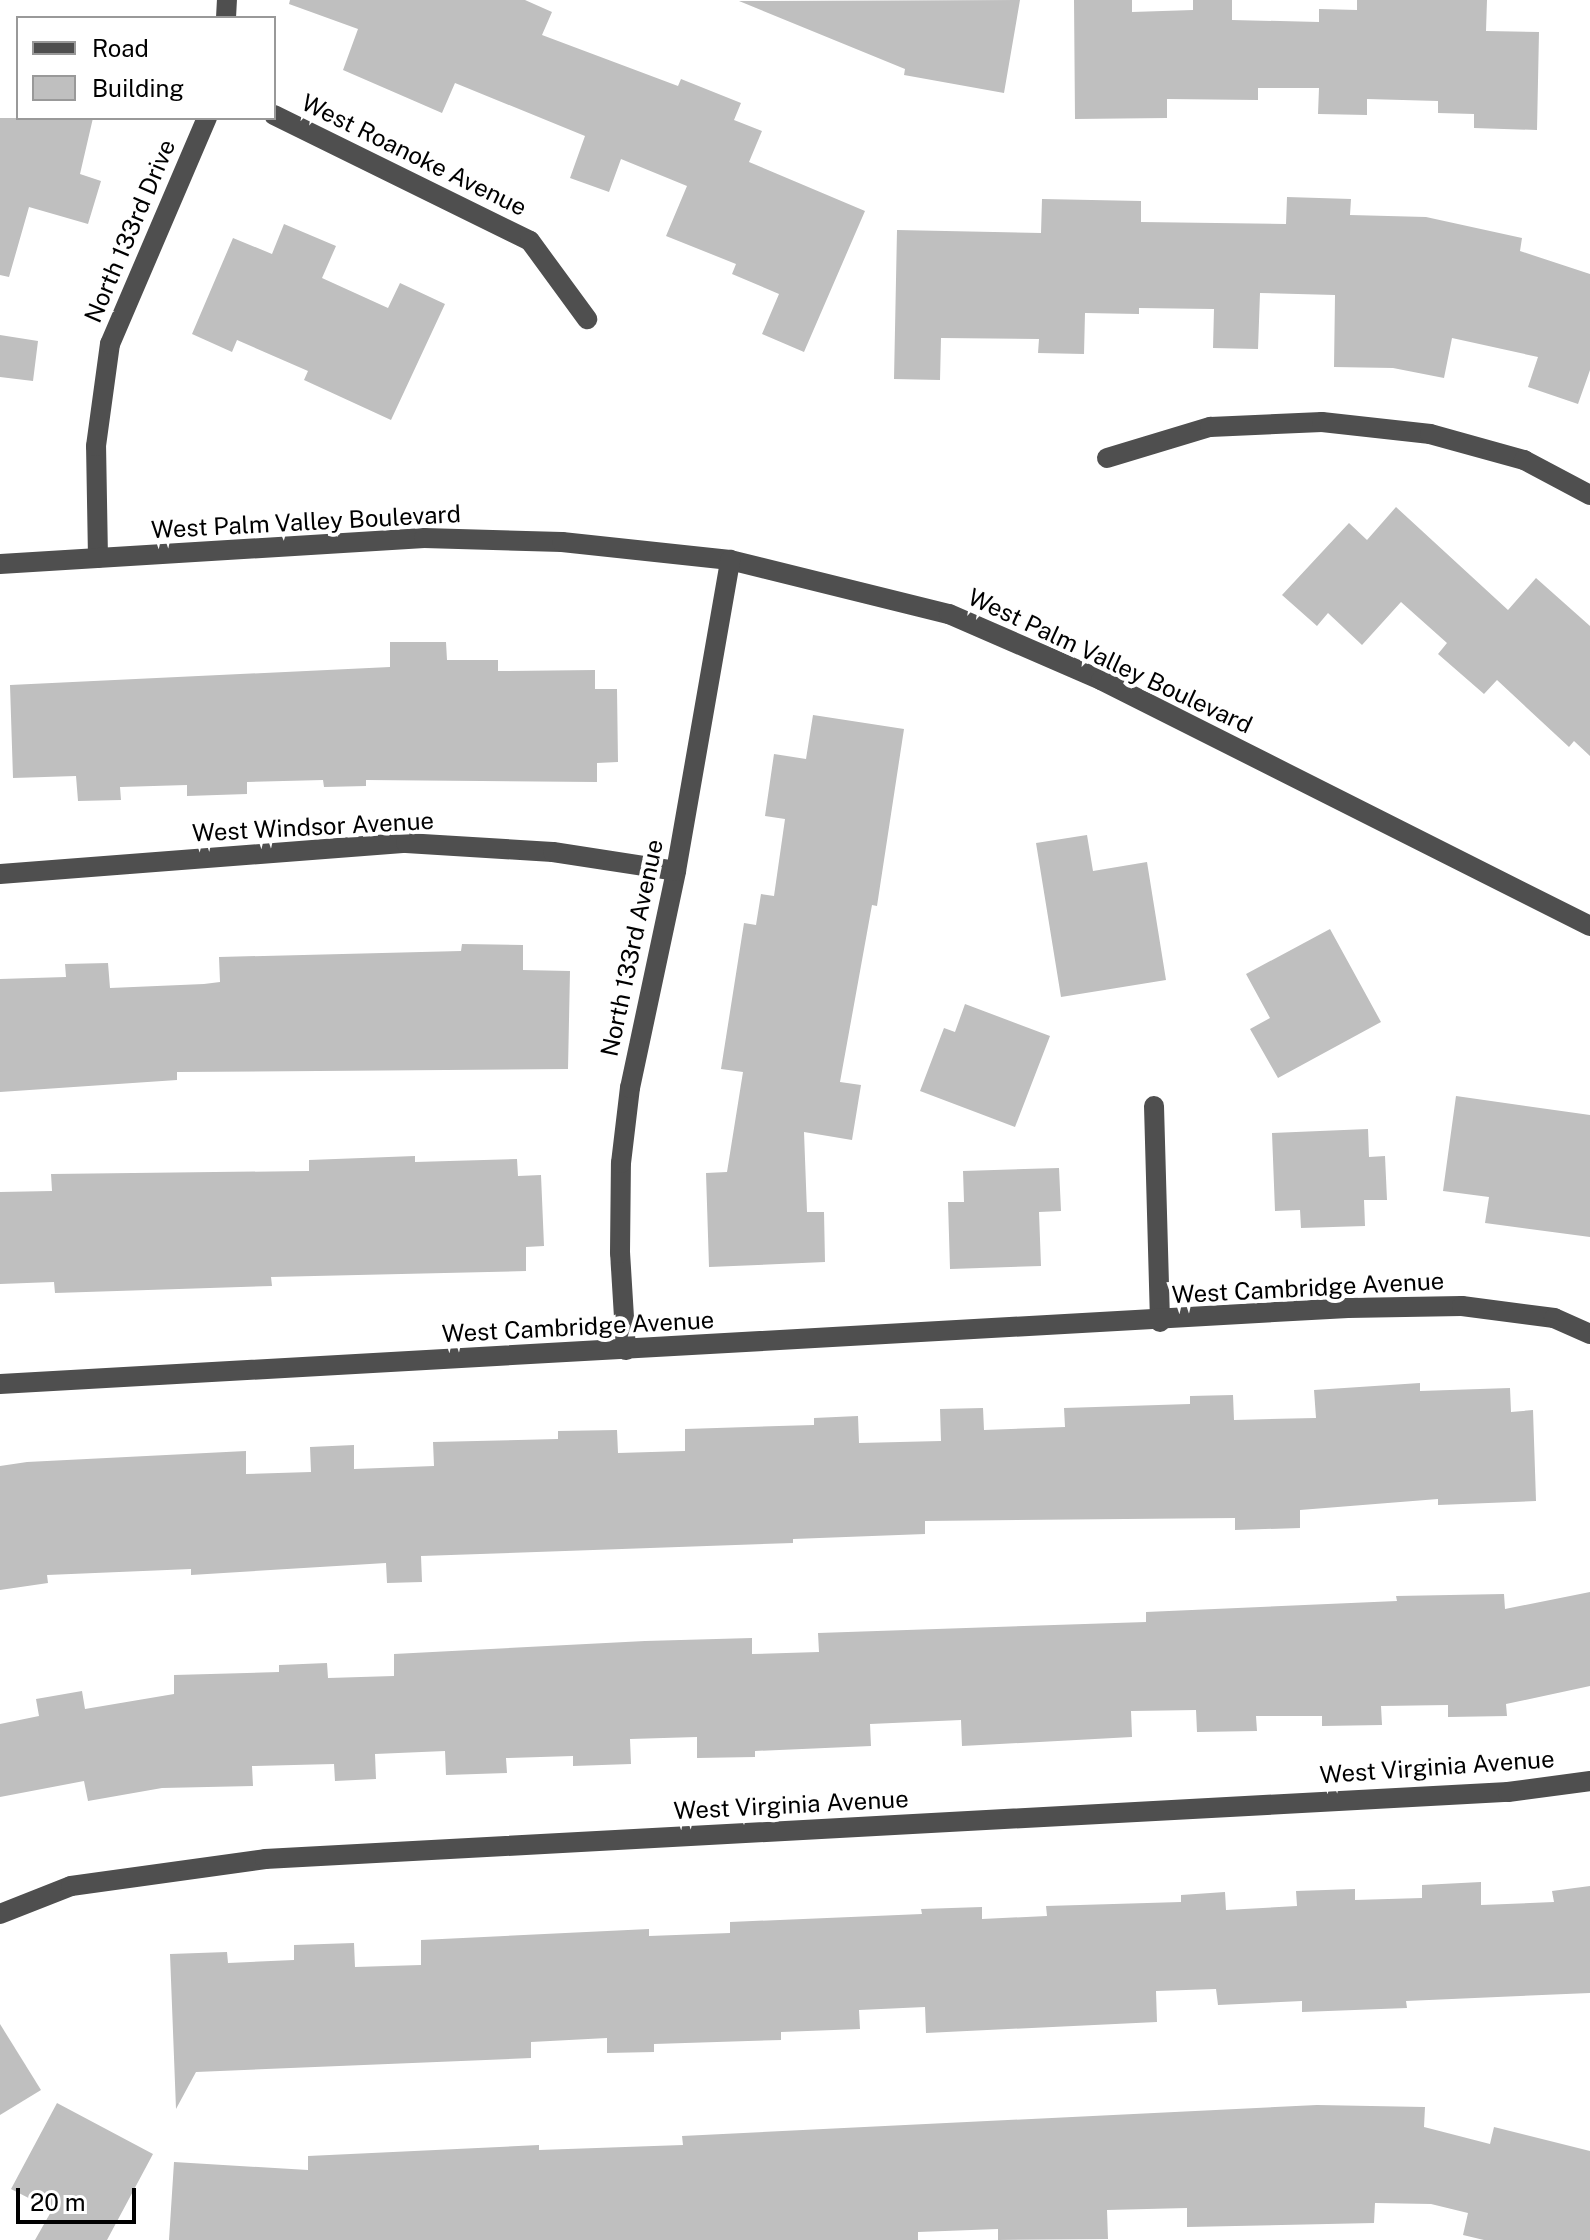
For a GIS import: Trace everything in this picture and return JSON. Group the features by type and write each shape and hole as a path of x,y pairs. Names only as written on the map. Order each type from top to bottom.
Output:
{"street":[{"name":"West Roanoke Avenue","path":"276,116 530,241 587,319"},
{"name":"North 133rd Drive","path":"98,558 96,446 110,344 206,120"},
{"path":"1107,458 1210,427 1322,422 1430,434 1524,460 1590,495"},
{"name":"West Palm Valley Boulevard","path":"0,564 424,538 562,542 730,560 949,614 1101,680 1588,919"},
{"name":"North 133rd Avenue","path":"626,1350 621,1163 630,1088 676,871 730,560"},
{"name":"West Windsor Avenue","path":"0,874 406,843 553,852 676,871"},
{"name":"West Cambridge Avenue","path":"1154,1106 1160,1322"},
{"name":"West Cambridge Avenue","path":"0,1384 1160,1322 1348,1308 1462,1306 1554,1318 1590,1334"},
{"name":"West Virginia Avenue","path":"0,1914 71,1886 265,1859 1508,1792 1590,1781"}],"building":[{"path":"290,0 525,0 552,12 542,35 678,86 681,79 741,103 734,120 762,131 749,162 865,211 804,352 762,334 779,294 732,274 736,264 666,236 687,186 621,159 609,192 570,178 585,136 455,83 442,113 343,70 358,29 289,4"},
{"path":"1020,0 1004,93 904,75 905,69 739,1"},
{"path":"1074,0 1132,0 1132,12 1193,10 1193,0 1232,0 1232,20 1319,22 1319,9 1357,10 1357,0 1487,0 1486,31 1539,32 1537,130 1474,128 1474,114 1438,113 1438,101 1367,99 1367,115 1318,114 1319,88 1258,88 1258,100 1167,99 1167,118 1075,119"},
{"path":"0,118 93,120 80,174 101,181 88,224 29,207 9,277 0,275"},
{"path":"1287,197 1351,199 1350,215 1426,217 1522,238 1520,251 1590,274 1590,370 1578,404 1528,387 1538,357 1452,338 1444,378 1393,368 1334,367 1335,295 1260,293 1258,349 1213,348 1214,309 1139,308 1139,314 1085,313 1084,354 1038,353 1039,339 941,338 940,380 894,379 897,230 1041,233 1042,199 1141,201 1141,222 1286,224"},
{"path":"284,224 336,246 322,278 388,308 400,283 445,304 391,420 304,380 308,371 237,340 232,352 192,334 233,238 272,254"},
{"path":"0,335 38,341 33,381 0,377"},
{"path":"1396,507 1508,610 1536,578 1590,626 1590,756 1574,741 1569,747 1497,680 1484,694 1438,654 1447,643 1401,602 1362,645 1328,613 1317,626 1282,595 1349,523 1367,540"},
{"path":"390,642 446,642 447,660 498,660 498,671 595,670 595,689 617,689 618,762 597,763 597,782 366,780 366,786 324,787 323,780 247,782 247,794 187,796 187,785 120,787 121,800 78,801 76,776 13,778 10,685 390,667"},
{"path":"813,715 904,729 877,906 872,905 840,1082 861,1085 852,1140 804,1132 807,1212 824,1212 825,1262 709,1267 706,1173 727,1172 743,1072 721,1069 744,923 756,925 761,894 774,896 785,819 765,816 774,754 806,759"},
{"path":"1087,835 1093,871 1147,862 1166,980 1061,997 1036,843"},
{"path":"1330,929 1381,1022 1278,1078 1250,1029 1270,1018 1246,974"},
{"path":"462,944 523,945 523,970 570,971 568,1069 177,1072 177,1080 0,1092 0,979 66,977 65,964 108,963 110,988 204,984 220,982 219,957 461,951"},
{"path":"965,1004 1050,1036 1015,1127 920,1091 944,1028 955,1032"},
{"path":"1456,1096 1590,1115 1590,1237 1485,1223 1489,1197 1443,1191"},
{"path":"1368,1129 1369,1157 1385,1156 1387,1200 1364,1200 1365,1226 1301,1228 1300,1210 1275,1211 1272,1133"},
{"path":"415,1156 415,1162 517,1159 518,1176 541,1175 544,1246 526,1247 526,1271 271,1277 272,1286 55,1293 54,1282 0,1284 0,1192 52,1191 51,1174 309,1171 309,1160"},
{"path":"1059,1168 1061,1211 1039,1212 1041,1266 950,1269 948,1202 964,1202 963,1171"},
{"path":"1420,1383 1420,1391 1510,1388 1511,1412 1533,1410 1536,1501 1438,1505 1438,1499 1300,1510 1300,1528 1235,1530 1235,1518 925,1521 925,1534 793,1539 793,1543 421,1556 422,1582 387,1583 386,1563 191,1575 191,1569 47,1575 48,1583 0,1590 0,1466 27,1462 246,1451 246,1474 311,1472 310,1447 354,1445 354,1469 434,1466 433,1442 558,1439 558,1431 617,1430 618,1453 685,1451 685,1429 814,1425 814,1418 858,1416 859,1443 941,1441 940,1409 983,1408 984,1430 1065,1427 1064,1408 1190,1404 1190,1396 1233,1395 1234,1420 1316,1418 1314,1390"},
{"path":"1590,1592 1590,1686 1506,1704 1507,1716 1448,1717 1448,1705 1381,1706 1382,1725 1322,1726 1322,1716 1256,1716 1257,1731 1197,1732 1196,1710 1131,1711 1132,1737 962,1746 961,1720 870,1724 871,1746 755,1751 755,1757 697,1758 697,1737 630,1739 631,1764 573,1766 573,1756 506,1758 507,1773 446,1775 445,1751 375,1754 376,1779 335,1781 334,1764 252,1766 253,1786 162,1788 88,1801 84,1781 0,1797 0,1724 39,1716 36,1699 82,1691 85,1709 174,1694 174,1675 279,1672 279,1665 327,1663 328,1678 394,1676 394,1654 645,1641 752,1638 752,1654 819,1652 818,1633 1146,1622 1146,1612 1397,1601 1396,1596 1504,1594 1505,1609"},
{"path":"1481,1882 1481,1905 1554,1902 1552,1891 1590,1886 1590,1993 1406,2001 1407,2008 1302,2012 1302,2001 1218,2005 1216,1989 1156,1991 1157,2022 926,2033 925,2007 859,2010 860,2029 781,2032 781,2040 654,2044 654,2052 607,2053 607,2038 531,2042 531,2058 196,2072 176,2109 170,1954 227,1952 228,1963 294,1960 294,1945 354,1943 355,1967 421,1965 421,1940 649,1929 649,1936 730,1933 730,1922 922,1914 921,1909 982,1907 982,1919 1047,1916 1046,1906 1181,1902 1181,1895 1225,1892 1226,1910 1297,1906 1296,1891 1355,1889 1355,1900 1422,1898 1422,1885"},
{"path":"0,2024 41,2090 0,2115"},
{"path":"57,2103 153,2154 107,2240 35,2240 52,2210 11,2189"},
{"path":"1317,2105 1425,2107 1424,2127 1490,2144 1494,2127 1590,2151 1590,2240 1484,2240 1463,2235 1468,2213 1431,2204 1375,2203 1374,2223 1187,2227 1187,2208 1107,2210 1108,2239 998,2240 998,2229 918,2232 918,2240 169,2240 174,2162 308,2170 308,2156 539,2145 539,2150 683,2145 682,2136"}]}
